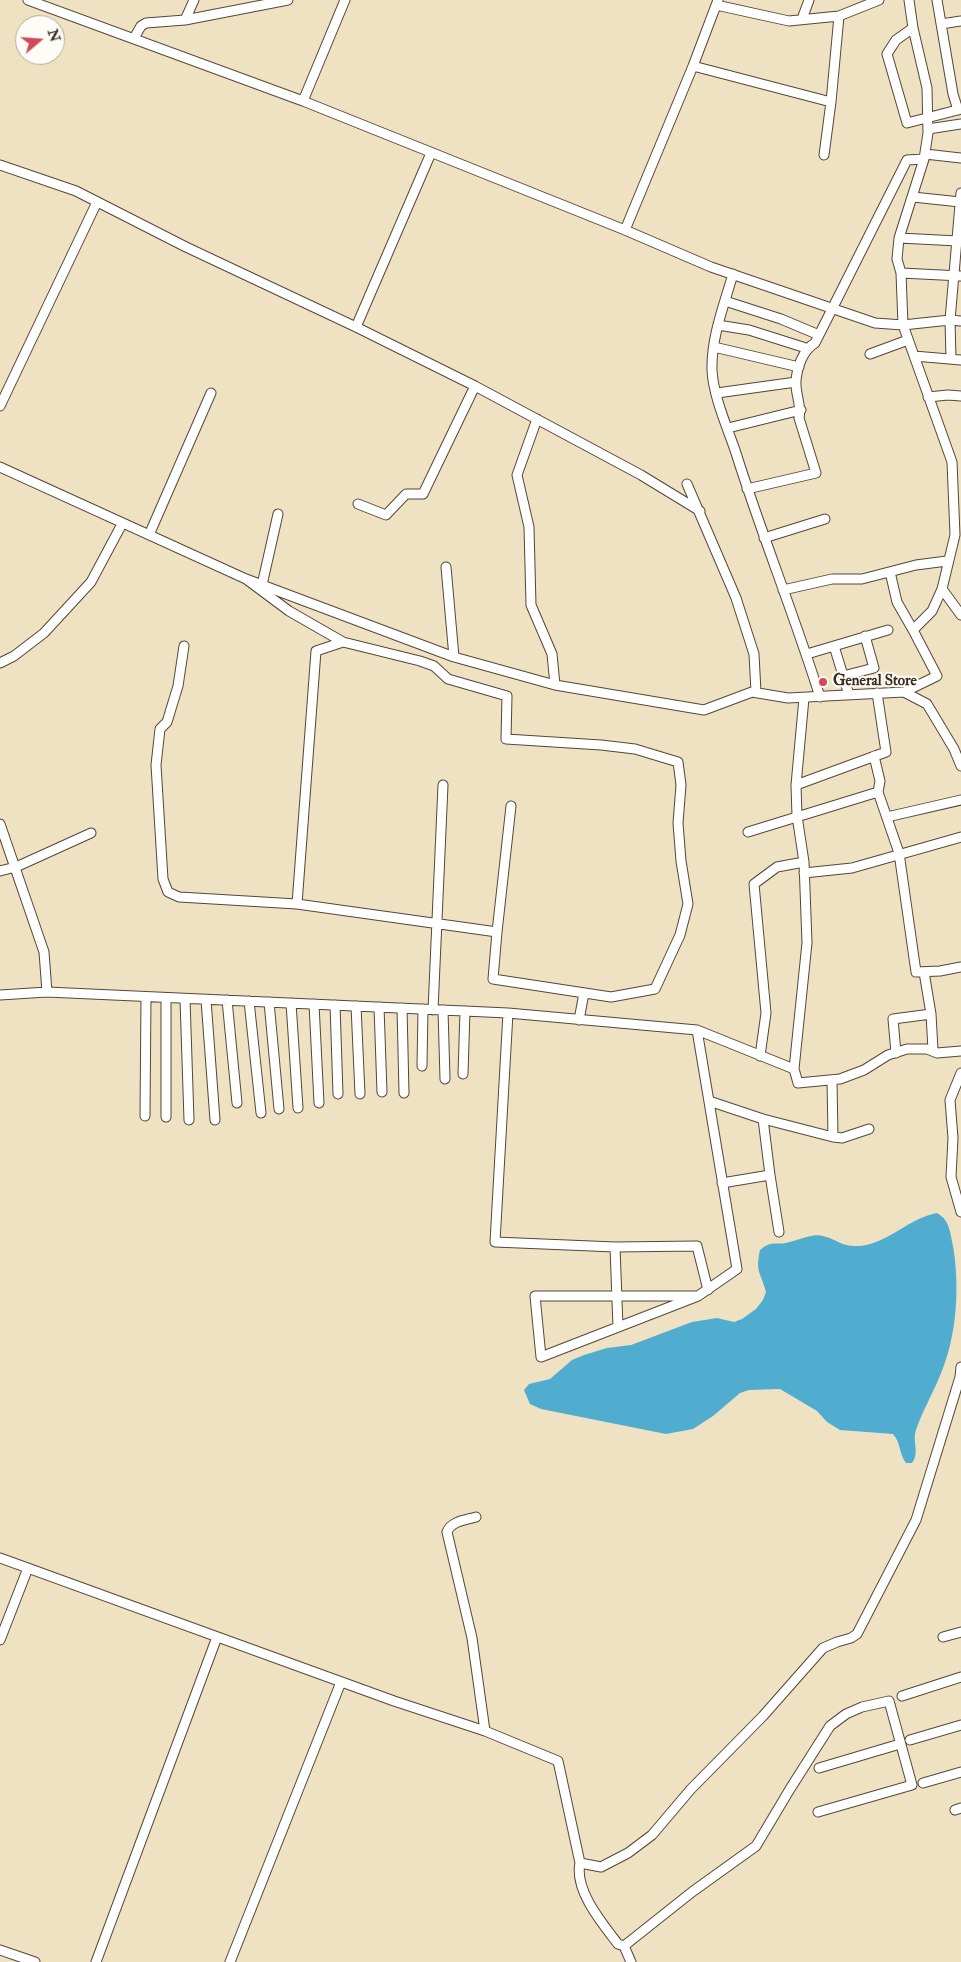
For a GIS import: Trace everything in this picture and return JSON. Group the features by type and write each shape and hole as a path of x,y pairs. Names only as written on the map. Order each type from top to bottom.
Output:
{"street":[{"path":"28,0 303,101 733,274 831,308 875,323 903,325 950,320 961,321"},
{"path":"185,20 194,0"},
{"path":"303,101 345,0"},
{"path":"802,19 809,0"},
{"path":"625,230 717,3 789,20 839,16 879,0"},
{"path":"909,0 913,28 927,88 928,129 924,156 899,238 896,259 901,273 903,325 957,480 955,534 947,561 942,589 932,611 913,630"},
{"path":"913,28 896,40 887,54 907,123 959,110 953,94 938,0"},
{"path":"134,38 141,26 146,23 185,20 282,1"},
{"path":"824,155 839,16"},
{"path":"941,24 961,21"},
{"path":"693,66 831,102"},
{"path":"928,129 961,124"},
{"path":"356,327 431,153"},
{"path":"747,489 816,473 799,418 801,410 796,382 806,348 814,343 907,160 924,156 961,158"},
{"path":"0,165 76,191 186,247 356,327 537,419 640,475 700,512"},
{"path":"913,197 961,197 957,276 950,320 951,359"},
{"path":"0,406 97,202"},
{"path":"899,238 959,238"},
{"path":"901,273 957,276"},
{"path":"733,274 718,324 712,371 747,489 807,654 820,697"},
{"path":"725,301 781,319 818,334"},
{"path":"718,324 748,330 806,348"},
{"path":"870,354 908,340"},
{"path":"714,347 800,367"},
{"path":"914,356 961,360"},
{"path":"717,393 796,382"},
{"path":"358,504 386,515 406,494 423,494 475,386"},
{"path":"149,535 211,393"},
{"path":"928,396 961,396"},
{"path":"728,428 801,410"},
{"path":"537,419 517,475 529,527 531,605 552,654 555,684"},
{"path":"0,467 246,579 454,656 555,684 704,710 752,692 788,698 904,692 937,676 897,602 890,572"},
{"path":"687,484 736,598 754,654 756,692"},
{"path":"262,585 278,514"},
{"path":"764,538 825,519"},
{"path":"0,663 14,656 44,633 91,582 122,524"},
{"path":"783,590 832,579 862,579 916,565 947,561"},
{"path":"446,567 454,656"},
{"path":"246,579 289,611 343,642 420,661 434,666 448,679 507,696 506,739 635,749 678,762 681,785 678,824 688,904 680,935 655,989 611,997 493,979 511,806"},
{"path":"942,589 961,615"},
{"path":"807,654 888,630"},
{"path":"843,676 874,668 865,636"},
{"path":"297,904 316,651 343,642"},
{"path":"184,646 178,686 168,722 160,729 156,765 163,878 168,892 178,897 297,904 498,932"},
{"path":"834,646 849,695"},
{"path":"920,684 927,704 954,749 961,766"},
{"path":"904,692 927,704"},
{"path":"796,785 886,752 877,693"},
{"path":"804,698 796,785 804,862 807,943 794,1069 798,1083 840,1079 864,1070 888,1056 907,1049 933,1050 937,1053 961,1051"},
{"path":"874,756 880,781 878,792 898,853 916,972 940,971 961,967"},
{"path":"443,785 438,923 438,1010 445,1079"},
{"path":"748,832 878,792"},
{"path":"887,817 961,800"},
{"path":"0,824 44,952 48,992"},
{"path":"0,871 16,867 91,833"},
{"path":"804,873 852,868 898,853 961,837"},
{"path":"760,1056 766,1014 754,884 777,867 804,862"},
{"path":"924,972 931,1014 933,1050"},
{"path":"0,995 48,992 508,1013 697,1030 794,1069"},
{"path":"579,1020 584,993"},
{"path":"145,1116 146,997"},
{"path":"166,998 166,1117"},
{"path":"186,999 189,1120"},
{"path":"206,1000 215,1120"},
{"path":"227,1000 237,1103"},
{"path":"248,1001 260,1113"},
{"path":"269,1002 279,1109"},
{"path":"291,1003 298,1108"},
{"path":"314,1004 319,1103"},
{"path":"335,1005 338,1094"},
{"path":"356,1006 360,1094"},
{"path":"379,1007 382,1092"},
{"path":"402,1008 404,1093"},
{"path":"422,1066 423,1009"},
{"path":"464,1011 464,1074"},
{"path":"508,1013 495,1242 615,1247 697,1246 708,1290"},
{"path":"896,1053 892,1019 931,1014"},
{"path":"697,1030 736,1269 698,1296 541,1357 535,1296 698,1296"},
{"path":"961,1073 950,1100 953,1138 952,1177 961,1212"},
{"path":"832,1080 833,1137"},
{"path":"709,1101 833,1137 842,1138 868,1129"},
{"path":"763,1118 780,1232"},
{"path":"722,1183 770,1175"},
{"path":"615,1247 618,1327"},
{"path":"580,1863 601,1867 628,1854 652,1836 691,1789 763,1716 822,1648 857,1634 916,1520 957,1386 961,1367"},
{"path":"476,1517 455,1523 449,1527 447,1532 472,1638 485,1731"},
{"path":"0,1558 341,1682 485,1731 558,1761 580,1863 578,1872 592,1911 618,1944 624,1946 631,1962"},
{"path":"0,1640 28,1568"},
{"path":"943,1637 961,1632"},
{"path":"96,1962 217,1637"},
{"path":"902,1696 961,1678"},
{"path":"230,1962 341,1682"},
{"path":"624,1946 692,1892 756,1846 830,1726 846,1714 862,1707 889,1701 912,1785 818,1812"},
{"path":"910,1740 961,1725"},
{"path":"818,1768 900,1744"},
{"path":"923,1783 961,1772"},
{"path":"0,1950 35,1962"}],"water":[{"path":"937,1213 947,1223 953,1246 956,1279 955,1313 950,1346 945,1363 916,1430 916,1451 912,1463 906,1463 893,1434 840,1430 827,1422 817,1411 780,1389 749,1390 740,1393 713,1416 693,1429 666,1434 541,1409 530,1404 524,1390 529,1384 550,1379 572,1360 584,1355 607,1348 631,1345 692,1322 717,1318 734,1322 742,1319 756,1309 766,1292 758,1263 760,1250 768,1245 786,1243 819,1235 844,1244 860,1246 890,1236 917,1220"}],"place":[{"name":"General Store","path":"823,682"}]}
